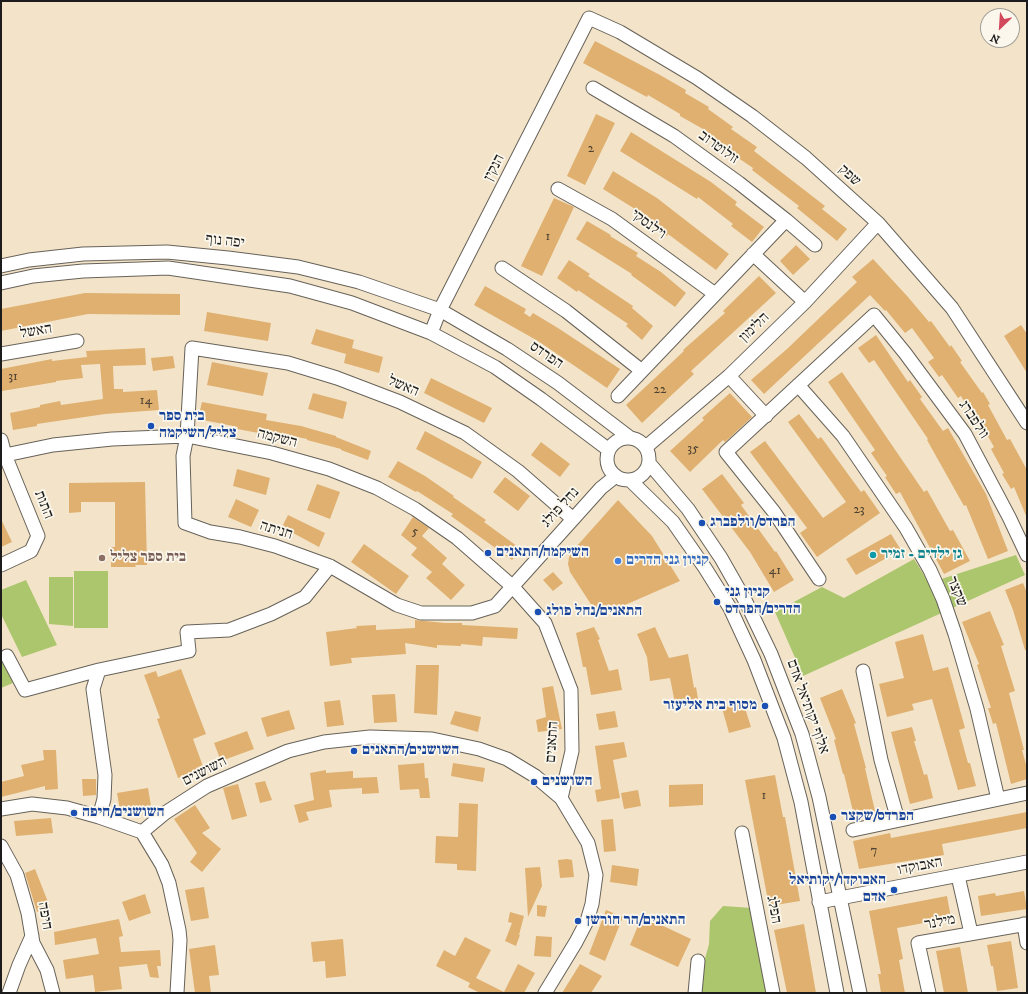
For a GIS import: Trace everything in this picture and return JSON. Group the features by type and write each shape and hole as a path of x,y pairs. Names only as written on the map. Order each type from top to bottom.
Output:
{"street":[{"name":"שפק","path":"589,18 620,32 691,74 752,116 806,158 878,223 952,308 1027,423"},
{"name":"הנקין","path":"431,333 440,310 589,18"},
{"name":"זולוטרוב","path":"593,88 674,136 739,182 815,245"},
{"name":"וילנסקי","path":"558,189 612,219 715,294"},
{"path":"618,396 786,220"},
{"name":"הלימון","path":"646,447 729,376 804,302 878,223"},
{"name":"יפה נוף","path":"1,266 29,260 83,254 167,252 228,258 298,268 359,282 440,310"},
{"path":"753,254 804,302"},
{"path":"1,283 34,276 83,271 168,268 290,286 352,303 431,333 495,367 541,399 609,450"},
{"path":"502,268 566,311 642,370"},
{"name":"הפרדס","path":"440,310 506,349 558,383 629,437"},
{"name":"וולפברג","path":"798,385 874,315 906,353 965,434 1006,511 1027,555"},
{"name":"האשל","path":"1,354 77,341"},
{"name":"האשל","path":"192,348 288,363 337,378 400,402 465,433 518,471 573,519"},
{"name":"חניתה","path":"192,348 186,436 183,456 185,523 210,532 240,537 275,546 330,566 397,605 421,612 472,612 495,606 512,586"},
{"path":"729,376 766,416"},
{"path":"798,385 726,452 774,512 819,579"},
{"name":"שקצר","path":"798,385 843,436 906,528 930,570 943,599 955,634 977,709 998,799"},
{"name":"השקמה","path":"3,456 53,445 112,439 186,436 272,452 328,469 379,489 415,509 457,538 512,586"},
{"path":"629,437 641,441 646,447 649,456 649,463 645,472 640,477 630,480 622,479 610,470 607,464 607,457 612,445 618,440 629,437"},
{"name":"התות","path":"1,440 3,456 38,536 31,551 1,565"},
{"name":"אלוף יקותיאל אדם","path":"649,463 688,509 721,558 746,602 768,648 802,734 819,797 860,993"},
{"name":"נחל פולג","path":"601,488 607,464"},
{"name":"נחל פולג","path":"512,586 601,488 616,476"},
{"path":"630,480 673,522 705,568 730,608 754,660 784,738 801,802 837,993"},
{"path":"7,656 26,690 99,670 189,651 187,632 229,630 271,614 305,597 330,566"},
{"name":"התאנים","path":"512,586 545,623 571,690 572,751 561,798"},
{"path":"99,670 93,689 104,775 104,799 99,816"},
{"path":"863,670 881,760 898,820"},
{"name":"השושנים","path":"142,832 165,813 207,786 288,751 324,742 370,737 432,739 479,749 508,759 535,776 561,798"},
{"path":"853,830 1027,793"},
{"path":"545,993 587,921 592,904 596,875 588,843 561,798"},
{"path":"1,809 32,804 67,808 99,816 142,832 162,865 169,883 180,930 176,993"},
{"name":"הפלג","path":"742,833 773,993"},
{"name":"חיפה","path":"1,846 22,887 33,943 47,970 53,993"},
{"name":"האבוקדו","path":"819,902 1027,862"},
{"name":"מילנר","path":"958,876 972,933"},
{"path":"1025,924 1027,943"},
{"name":"מילנר","path":"929,993 918,943 1025,924"},
{"path":"9,993 19,965 32,936"},
{"path":"696,993 698,961"}],"green space":[{"path":"1016,555 1025,575 803,676 775,612 822,587 844,598 914,559 929,583"},
{"path":"74,571 108,571 108,628 74,628"},
{"path":"49,577 73,577 73,626 49,624"},
{"path":"26,580 57,645 22,657 1,614 1,590"},
{"path":"1,653 13,683 1,688"},
{"path":"723,906 752,908 767,993 701,993 700,977 709,944 710,921"}],"building":[{"path":"595,41 686,90 685,93 709,107 708,109 733,127 731,129 757,147 754,151 825,206 822,209 847,229 837,241 797,208 799,206 752,170 753,168 725,149 727,147 702,130 703,129 648,95 647,97 583,63"},
{"path":"596,114 615,123 585,185 567,176"},
{"path":"631,132 711,182 737,202 735,205 764,227 752,242 731,226 733,224 698,197 697,199 620,151"},
{"path":"613,171 657,198 729,254 716,270 668,234 667,236 649,222 651,219 603,189"},
{"path":"554,198 574,207 542,276 521,266"},
{"path":"587,221 638,253 636,256 661,272 686,293 675,307 631,275 632,274 576,239"},
{"path":"796,245 810,259 793,275 780,261"},
{"path":"873,259 929,322 931,321 950,347 951,345 962,361 960,362 982,393 983,392 990,404 988,405 1007,440 1010,439 1027,470 1027,518 1014,487 1011,489 1002,474 1004,473 991,449 994,447 975,413 971,414 961,396 958,398 942,375 939,377 928,362 934,358 912,328 905,333 886,310 885,311 870,295 764,394 751,380 787,349 857,282 852,277"},
{"path":"569,260 590,274 588,276 633,306 632,308 653,326 642,340 626,326 628,324 578,290 577,292 557,278"},
{"path":"759,276 776,293 691,371 694,374 642,423 626,405 684,351 683,350 725,313 723,311"},
{"path":"485,286 526,309 524,313 530,317 533,313 620,369 607,388 538,341 474,305"},
{"path":"85,293 180,294 180,315 88,314 1,331 1,309"},
{"path":"207,312 271,323 268,341 204,331"},
{"path":"1021,325 1027,334 1027,373 1004,336"},
{"path":"316,329 354,340 352,348 383,357 379,373 344,363 346,354 311,344"},
{"path":"876,335 908,382 910,380 922,397 920,399 943,431 948,428 986,494 1008,551 988,559 966,505 964,506 927,440 928,439 874,360 869,363 858,348"},
{"path":"145,348 146,365 113,366 114,389 123,389 123,392 157,390 159,410 105,414 37,424 37,426 13,430 10,413 60,401 61,405 103,399 100,364 81,365 83,378 56,381 2,391 1,369 52,359 52,361 87,357 86,351"},
{"path":"173,356 175,368 153,371 151,358"},
{"path":"212,362 268,373 263,396 207,385"},
{"path":"842,372 924,492 927,490 950,531 953,530 970,561 944,574 900,492 896,494 885,477 887,476 871,453 875,450 828,382"},
{"path":"431,378 492,408 484,423 424,393"},
{"path":"313,393 347,402 343,419 308,409"},
{"path":"730,393 752,417 725,442 723,440 690,472 670,451 704,420 702,418"},
{"path":"202,402 267,414 266,420 301,426 336,436 371,451 368,460 341,449 307,439 264,430 264,434 198,419"},
{"path":"799,414 818,439 821,437 861,492 864,490 880,513 817,557 800,533 807,528 750,452 765,441 823,518 846,502 788,422"},
{"path":"425,431 482,462 472,479 416,449"},
{"path":"541,442 570,464 560,477 531,455"},
{"path":"398,461 425,476 454,496 453,497 486,520 484,522 521,549 512,560 451,516 453,514 417,491 416,492 388,477"},
{"path":"237,469 270,478 266,495 233,486"},
{"path":"722,474 744,503 741,505 775,552 776,551 794,580 774,592 750,552 702,489"},
{"path":"505,477 530,496 518,511 493,492"},
{"path":"145,482 147,565 135,565 136,567 111,567 111,547 115,547 115,502 81,502 81,512 69,513 69,483"},
{"path":"317,484 340,492 330,519 307,510"},
{"path":"236,499 259,510 251,527 228,517"},
{"name":"קניון גני הדרים","path":"618,500 652,536 680,581 602,615 596,612 570,572 568,564 569,557 576,547"},
{"path":"288,515 325,533 319,547 282,527"},
{"path":"413,517 429,528 422,536 447,558 442,564 465,585 451,600 426,578 432,572 411,555 417,548 401,535"},
{"path":"1,519 12,542 1,547"},
{"name":"גן ילדים - זמיר","path":"891,534 901,550 856,575 846,559"},
{"path":"364,544 409,576 396,594 351,562"},
{"path":"553,572 563,583 553,591 543,580"},
{"path":"1023,583 1027,593 1027,650 1025,650 1013,610 1005,590"},
{"path":"990,611 1004,645 1001,646 1015,691 1009,693 1024,750 1022,750 1027,768 1027,779 1011,784 996,723 993,724 988,708 991,708 977,665 979,664 962,622"},
{"path":"415,620 462,623 462,625 518,628 517,639 483,637 482,646 461,644 461,646 437,645 437,648 405,643 406,654 351,658 352,663 330,666 326,632 357,628 356,626 376,625 376,630 415,628"},
{"path":"594,627 600,639 598,640 609,671 618,669 622,690 591,695 586,667 583,667 576,633"},
{"path":"655,627 669,658 688,654 694,688 696,687 698,699 675,703 670,678 650,681 647,657 637,634"},
{"path":"923,634 933,671 948,667 965,728 959,730 976,786 958,790 932,699 912,704 914,710 887,717 879,684 904,678 895,642"},
{"path":"416,665 439,665 437,715 414,713"},
{"path":"181,669 206,734 193,739 204,769 178,778 157,719 160,718 144,675 156,671 158,677"},
{"path":"553,686 562,729 538,732 536,720 546,717 542,688"},
{"path":"842,689 856,723 854,724 866,768 876,815 855,820 834,740 836,739 820,698"},
{"path":"395,694 397,722 374,723 372,695"},
{"path":"340,700 344,725 327,727 324,702"},
{"path":"743,702 751,727 729,733 722,708"},
{"path":"289,710 295,729 267,737 261,718"},
{"path":"455,711 481,717 478,732 450,724"},
{"path":"615,711 618,727 599,730 596,714"},
{"path":"912,727 916,741 914,741 924,775 927,774 933,798 910,804 891,732"},
{"path":"247,731 254,749 221,761 214,743"},
{"path":"624,742 627,757 613,760 620,798 597,802 595,790 601,789 595,746"},
{"path":"43,750 56,750 58,789 45,790 45,786 1,797 1,782 24,776 21,765 44,760"},
{"path":"424,763 425,778 428,778 430,798 420,798 419,789 400,790 398,765"},
{"path":"453,763 485,768 483,782 451,776"},
{"path":"326,770 326,773 353,771 353,778 377,777 379,793 362,794 362,788 329,790 332,807 306,812 309,820 299,823 294,805 314,800 310,773"},
{"path":"775,775 783,817 785,817 800,901 769,906 745,780"},
{"path":"82,779 96,779 96,795 83,796"},
{"path":"265,781 272,800 260,803 255,783"},
{"path":"238,784 247,816 232,820 223,788"},
{"path":"703,784 703,805 669,807 669,785"},
{"path":"148,788 151,806 120,810 117,793"},
{"path":"638,790 641,806 624,809 621,793"},
{"path":"459,803 478,804 476,871 457,870 457,864 435,863 436,836 458,837"},
{"path":"195,805 210,828 202,833 221,849 202,872 190,862 197,853 174,819"},
{"path":"1027,812 1027,828 942,844 944,855 859,869 853,841 890,833 891,838"},
{"path":"51,818 53,833 16,836 14,821"},
{"path":"613,819 616,851 604,852 601,820"},
{"path":"558,860 572,860 574,877 560,878"},
{"path":"612,865 639,869 637,886 610,882"},
{"path":"540,867 542,886 528,917 525,868"},
{"path":"35,869 50,907 37,912 25,873"},
{"path":"204,887 209,918 191,921 185,890"},
{"path":"1024,891 1027,909 981,916 978,896 995,893 996,896"},
{"path":"145,894 151,913 129,921 122,902"},
{"path":"947,896 951,918 897,928 903,959 899,960 905,993 881,993 878,974 881,974 869,911"},
{"path":"537,905 547,906 545,917 537,916"},
{"path":"606,910 623,917 605,961 589,954"},
{"path":"510,912 524,916 516,946 505,941 512,923 508,922"},
{"path":"642,916 691,939 678,967 630,945"},
{"path":"119,919 123,936 119,937 121,952 160,950 161,966 157,966 159,978 150,977 147,964 119,967 122,989 95,992 93,975 66,979 63,960 99,954 96,938 55,945 54,932"},
{"path":"804,924 816,993 787,993 774,930"},
{"path":"536,936 552,937 551,957 534,956"},
{"path":"465,937 491,950 476,978 504,992 518,964 535,973 524,993 480,993 468,987 470,983 436,966 444,950 455,956"},
{"path":"343,939 346,976 326,978 325,961 313,962 311,942"},
{"path":"1011,941 1018,988 997,991 993,966 991,966 987,945"},
{"path":"215,945 219,975 209,976 211,993 195,993 189,949"},
{"path":"960,947 968,993 944,993 936,951"},
{"path":"580,964 602,976 591,993 562,993"}],"place":[{"name":"בית ספר צליל/השיקמה","path":"151,426"},
{"name":"הפרדס/וולפברג","path":"702,523"},
{"name":"השיקמה/התאנים","path":"488,553"},
{"name":"גן ילדים - זמיר","path":"873,555"},
{"name":"בית ספר צליל","path":"102,558"},
{"name":"קניון גני הדרים","path":"618,561"},
{"name":"קניון גני הדרים/הפרדס","path":"717,602"},
{"name":"התאנים/נחל פולג","path":"538,612"},
{"name":"מסוף בית אליעזר","path":"765,706"},
{"name":"השושנים/התאנים","path":"354,751"},
{"name":"השושנים","path":"534,782"},
{"name":"השושנים/חיפה","path":"74,813"},
{"name":"הפרדס/שקצר","path":"833,817"},
{"name":"האבוקדו/יקותיאל אדם","path":"894,890"},
{"name":"התאנים/הר חורשן","path":"578,921"}]}
